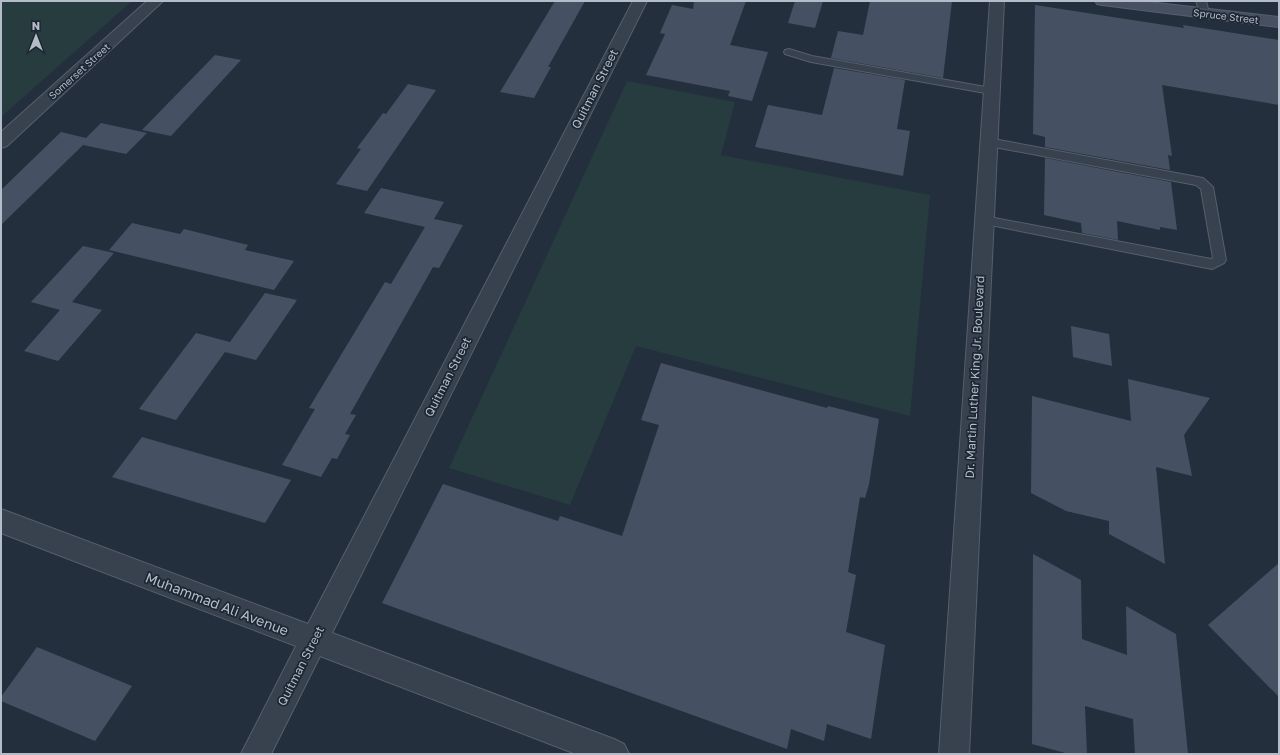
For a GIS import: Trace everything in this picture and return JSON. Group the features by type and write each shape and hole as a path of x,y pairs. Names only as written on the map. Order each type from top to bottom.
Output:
{"main road":[{"name":"Spruce Street","path":"1102,1 1202,7 1279,22"}],"street":[{"name":"Somerset Street","path":"1,142 156,1"},
{"name":"Quitman Street","path":"256,754 640,1"},
{"name":"Dr. Martin Luther King Jr. Boulevard","path":"954,754 996,1"},
{"name":"Muhammad Ali Avenue","path":"1,521 313,640 581,748 614,754"}],"lane":[{"path":"789,52 811,59 991,91"},
{"path":"984,220 1212,264 1220,260 1207,187 1199,181 988,142"}],"green space":[{"path":"1,1 132,1 1,117"},
{"path":"627,81 735,102 721,155 930,195 910,416 636,346 570,505 449,468"}],"building":[{"path":"555,1 585,1 548,67 551,67 534,98 500,92"},
{"path":"694,1 746,1 730,45 768,52 752,101 728,96 730,91 646,75 665,34 660,33 672,5 693,9"},
{"path":"795,1 823,1 815,28 788,23"},
{"path":"870,1 952,1 943,78 831,58 838,31 863,35"},
{"path":"1035,5 1184,28 1183,25 1279,40 1279,105 1162,85 1172,156 1168,155 1170,170 1045,147 1045,137 1033,134"},
{"path":"215,55 241,60 171,136 142,130"},
{"path":"834,68 905,80 897,129 910,131 903,176 755,147 768,105 822,115"},
{"path":"408,84 436,90 367,191 336,184 361,149 357,148 383,113 386,114"},
{"path":"101,123 147,133 126,154 83,145 1,225 1,190 61,132 86,138"},
{"path":"1045,158 1171,182 1177,230 1160,227 1160,230 1117,221 1118,240 1082,233 1081,223 1044,215"},
{"path":"381,188 444,202 434,219 463,225 439,268 433,267 350,414 356,415 345,434 350,435 337,459 332,458 321,477 282,465 315,409 309,408 385,282 391,284 425,227 364,213"},
{"path":"132,223 180,234 184,229 248,245 245,250 294,261 274,290 109,250"},
{"path":"83,246 114,253 72,302 102,310 58,361 24,351 60,310 31,302"},
{"path":"265,293 297,300 256,360 225,352 176,420 139,409 196,333 230,342"},
{"path":"1071,326 1109,334 1112,366 1073,357"},
{"path":"661,363 827,408 828,406 879,419 869,484 865,498 860,497 848,572 856,575 846,632 885,645 871,739 827,724 824,741 791,729 787,749 382,603 443,484 558,521 560,516 622,536 659,425 641,420"},
{"path":"1128,379 1210,398 1184,435 1192,476 1156,467 1165,564 1109,534 1109,521 1066,511 1031,493 1032,396 1131,421"},
{"path":"142,437 291,480 265,523 112,477"},
{"path":"1033,554 1081,580 1082,639 1127,655 1126,606 1176,634 1188,754 1135,754 1133,719 1085,706 1087,754 1069,754 1032,744"},
{"path":"1279,563 1279,697 1208,625"},
{"path":"37,647 132,686 95,741 1,701 1,697"}]}
